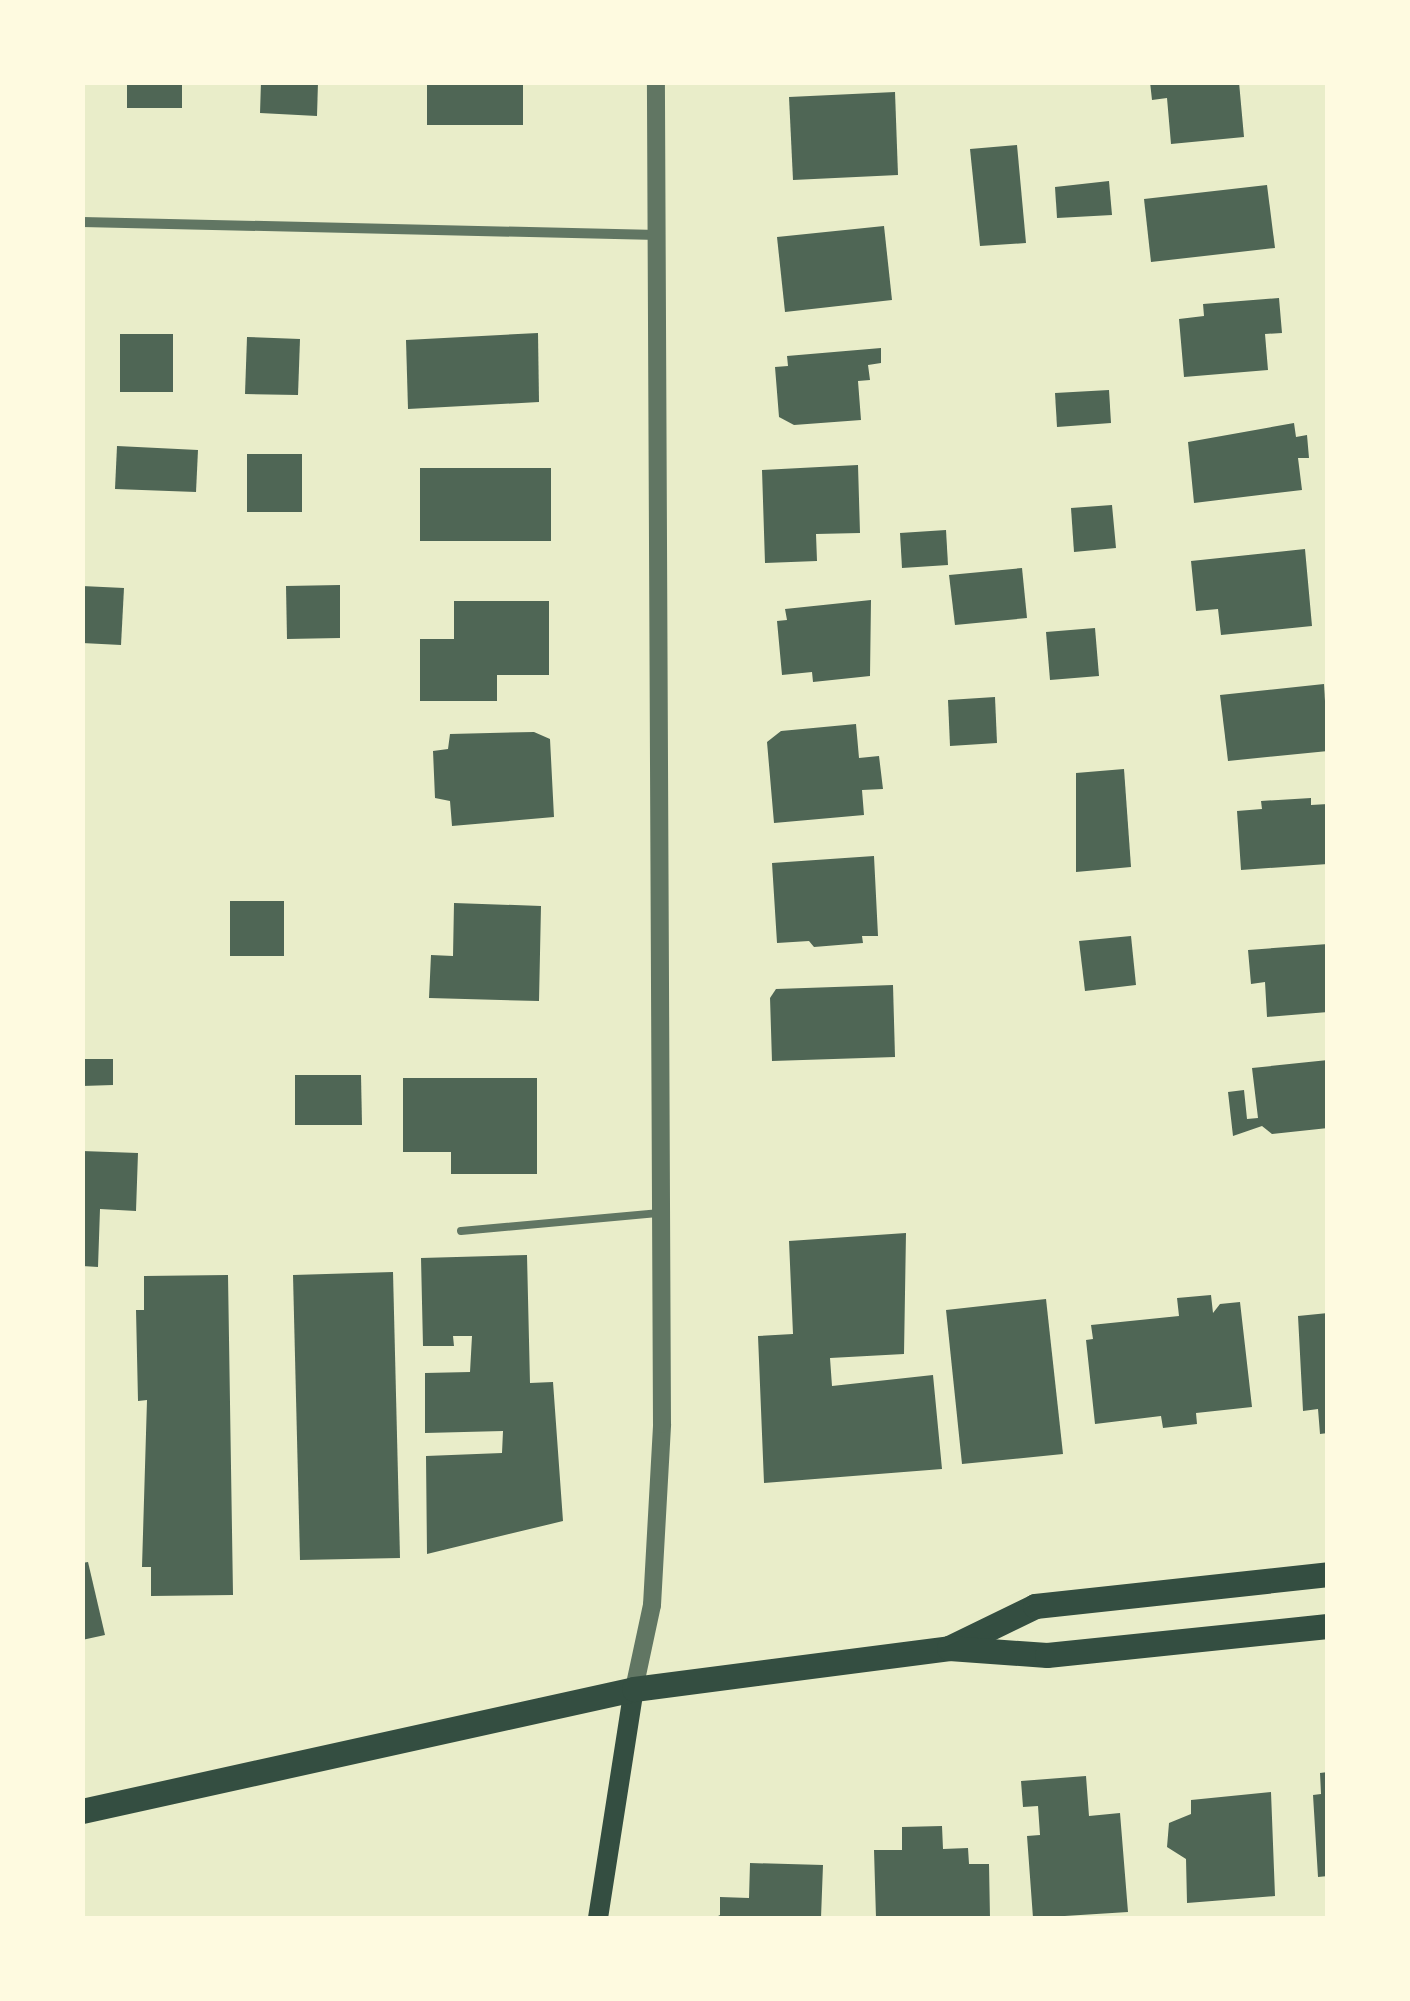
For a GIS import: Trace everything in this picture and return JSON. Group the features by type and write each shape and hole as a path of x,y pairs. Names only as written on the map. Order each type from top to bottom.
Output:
{"main road":[{"path":"949,1648 1034,1606 1328,1574"},
{"path":"82,1811 634,1689 949,1648 1047,1655 1328,1626"},
{"path":"598,1918 634,1689"}],"street":[{"path":"634,1689 652,1605 661,1442 656,82"},
{"path":"82,222 658,235"}],"lane":[{"path":"461,1231 660,1214"}],"building":[{"path":"127,82 182,82 182,108 127,108"},
{"path":"261,82 318,82 317,116 260,113"},
{"path":"427,82 523,82 523,125 427,125"},
{"path":"1150,82 1239,82 1244,137 1171,144 1167,98 1152,100"},
{"path":"895,92 898,175 793,180 789,97"},
{"path":"1017,145 1026,243 980,246 970,149"},
{"path":"1109,181 1112,215 1057,218 1055,187"},
{"path":"1267,185 1275,248 1151,262 1144,199"},
{"path":"884,226 892,300 785,312 777,237"},
{"path":"1279,298 1282,333 1265,334 1268,370 1184,377 1179,319 1204,316 1203,304"},
{"path":"538,333 539,402 408,409 406,340"},
{"path":"120,334 173,334 173,392 120,392"},
{"path":"247,337 300,339 298,395 245,394"},
{"path":"881,348 881,363 868,365 870,380 858,381 861,420 794,425 779,417 775,367 788,366 787,356"},
{"path":"1109,390 1111,423 1057,427 1055,393"},
{"path":"1294,423 1296,437 1307,435 1309,458 1298,458 1302,490 1194,503 1188,442"},
{"path":"117,446 198,450 196,492 115,489"},
{"path":"247,454 302,454 302,512 247,512"},
{"path":"858,465 860,533 816,534 817,561 765,563 762,470"},
{"path":"420,468 551,468 551,541 420,541"},
{"path":"1112,505 1116,548 1074,552 1071,508"},
{"path":"946,530 948,565 902,568 900,533"},
{"path":"1305,549 1312,626 1221,635 1218,609 1196,611 1191,561"},
{"path":"1022,568 1027,618 955,625 949,575"},
{"path":"340,585 340,638 287,639 286,586"},
{"path":"82,586 124,588 121,645 82,643"},
{"path":"871,600 870,676 813,682 812,672 782,675 777,621 787,620 785,609"},
{"path":"454,601 549,601 549,675 497,675 497,701 420,701 420,639 454,639"},
{"path":"1095,628 1099,676 1050,680 1046,632"},
{"path":"1324,684 1328,751 1228,761 1220,695"},
{"path":"995,697 997,743 950,746 948,700"},
{"path":"856,724 859,758 879,756 883,789 862,790 864,815 774,823 767,742 781,731"},
{"path":"534,732 550,739 554,817 452,826 450,801 435,798 433,751 448,749 450,734"},
{"path":"1124,769 1131,867 1076,872 1076,773"},
{"path":"1311,798 1311,805 1328,804 1328,864 1241,870 1237,811 1262,809 1261,801"},
{"path":"874,856 878,936 862,936 863,943 814,947 809,941 777,943 772,863"},
{"path":"230,901 284,901 284,956 230,956"},
{"path":"454,903 541,906 539,1001 429,998 431,955 453,956"},
{"path":"1131,936 1136,985 1085,991 1079,941"},
{"path":"1328,944 1328,1012 1267,1017 1265,982 1251,984 1248,950"},
{"path":"893,985 895,1057 772,1061 770,998 776,989"},
{"path":"82,1059 113,1059 113,1085 82,1086"},
{"path":"1328,1060 1328,1128 1272,1134 1262,1126 1233,1136 1228,1092 1244,1090 1247,1119 1258,1118 1252,1068"},
{"path":"295,1075 361,1075 362,1125 295,1125"},
{"path":"403,1078 537,1078 537,1174 451,1174 451,1152 403,1152"},
{"path":"82,1151 138,1153 136,1211 100,1209 98,1267 82,1266"},
{"path":"906,1233 904,1354 830,1358 832,1386 933,1375 942,1469 764,1483 758,1336 793,1334 789,1241"},
{"path":"527,1255 530,1383 553,1382 563,1521 427,1554 426,1456 502,1453 503,1431 425,1433 425,1373 470,1372 472,1336 453,1336 454,1346 423,1346 421,1258"},
{"path":"393,1272 400,1558 300,1560 293,1275"},
{"path":"228,1275 233,1595 151,1596 151,1567 142,1567 147,1400 138,1401 136,1310 144,1310 144,1276"},
{"path":"1211,1295 1213,1313 1220,1304 1240,1302 1252,1407 1196,1413 1197,1424 1163,1428 1161,1416 1095,1424 1086,1340 1093,1339 1091,1325 1179,1316 1177,1298"},
{"path":"1046,1299 1063,1454 962,1464 946,1310"},
{"path":"1328,1313 1328,1433 1320,1434 1318,1409 1303,1411 1298,1316"},
{"path":"88,1562 105,1635 82,1640 82,1563"},
{"path":"1328,1772 1328,1876 1318,1877 1313,1795 1321,1794 1320,1773"},
{"path":"1086,1776 1089,1816 1120,1813 1128,1912 1033,1918 1027,1836 1040,1835 1038,1806 1023,1807 1021,1781"},
{"path":"1271,1792 1275,1896 1187,1903 1186,1859 1167,1847 1169,1823 1191,1814 1191,1800"},
{"path":"942,1826 943,1849 968,1848 969,1864 989,1864 990,1918 876,1918 874,1850 902,1850 902,1827"},
{"path":"750,1863 823,1865 821,1918 714,1918 720,1915 720,1897 749,1898"}]}
